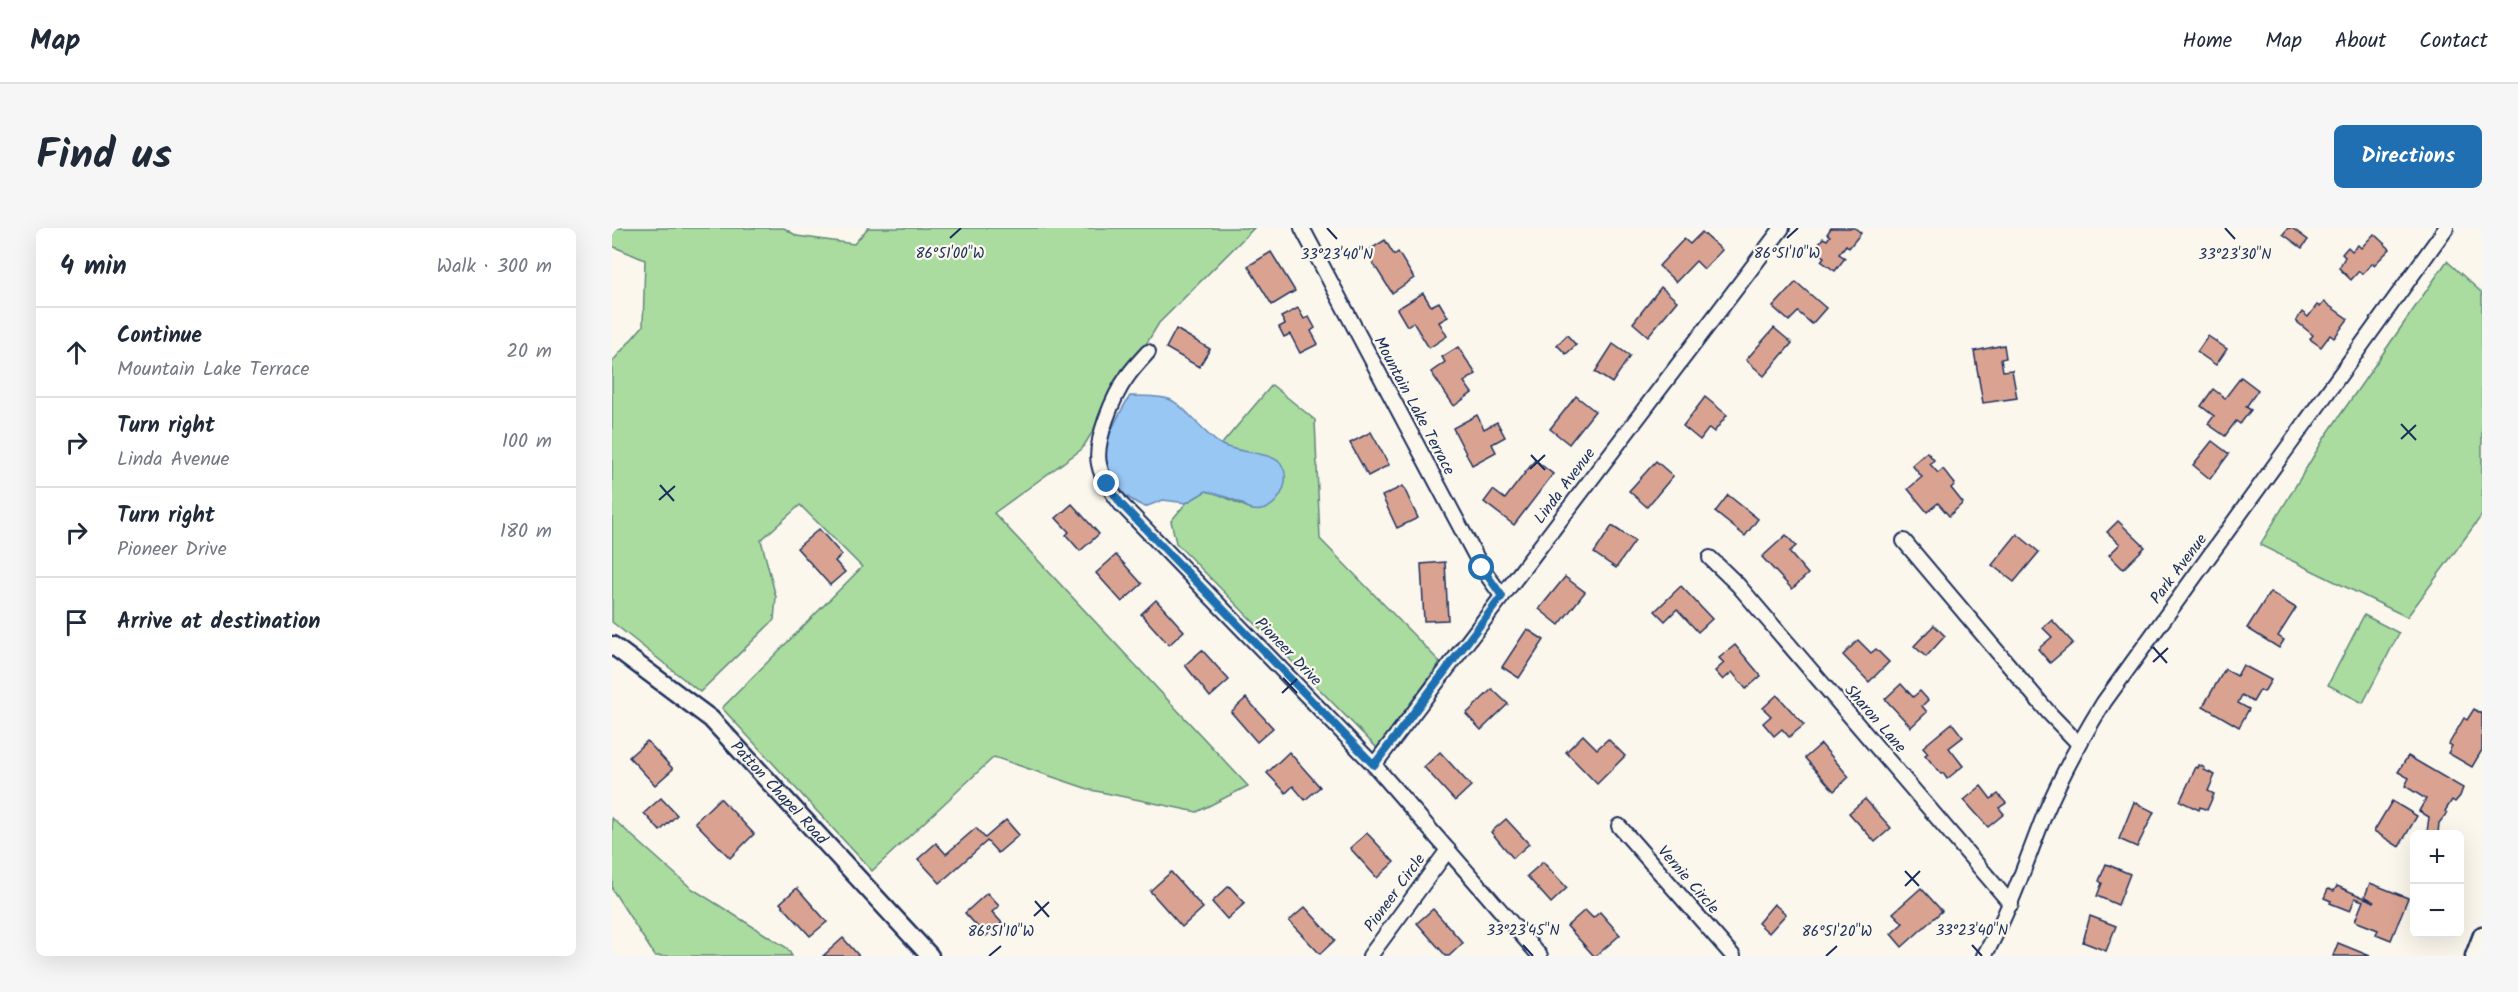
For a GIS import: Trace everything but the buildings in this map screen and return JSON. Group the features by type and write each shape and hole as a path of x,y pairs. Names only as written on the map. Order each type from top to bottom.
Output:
{"street":[{"name":"Mountain Lake Terrace","path":"1302,228 1482,568 1502,596"},
{"name":"Linda Avenue","path":"1374,765 1782,228"},
{"name":"Park Avenue","path":"1984,956 2011,904 2044,817 2078,743 2104,702 2446,228"},
{"name":"Pioneer Drive","path":"1148,352 1125,378 1101,437 1098,453 1099,464 1107,484 1121,504 1374,765 1540,956"},
{"path":"1904,541 2049,713 2078,743"},
{"name":"Sharon Lane","path":"1710,558 1738,585 2011,904"},
{"name":"Patton Chapel Road","path":"612,645 711,719 928,956"},
{"name":"Vernie Circle","path":"1619,826 1733,956"},
{"name":"Pioneer Circle","path":"1370,956 1448,850"},
{"path":"2474,956 2482,935"}],"green space":[{"path":"612,228 784,228 797,236 854,244 868,228 1254,228 1159,323 1082,449 994,513 1248,786 1197,812 1091,790 994,757 872,871 722,708 862,567 800,505 761,540 776,597 774,620 700,692 612,622 612,362 643,326 645,260 612,246"},
{"path":"2447,261 2482,293 2482,515 2407,617 2260,545 2325,437"},
{"path":"1272,385 1315,420 1320,539 1440,662 1379,750 1176,543 1171,521 1186,503 1206,491 1253,510 1270,457 1241,453 1221,445"},
{"path":"2364,615 2399,633 2363,703 2328,685"},
{"path":"612,818 691,888 787,948 792,956 655,956 612,889"}],"water":[{"path":"1130,396 1171,400 1184,409 1215,441 1228,448 1261,454 1279,462 1284,469 1285,477 1281,494 1269,507 1261,510 1252,509 1233,499 1206,491 1186,503 1163,500 1145,507 1130,499 1116,487 1106,472 1102,455"}],"route":[{"path":"1107,484 1121,504 1374,765 1502,596 1482,568"}]}
